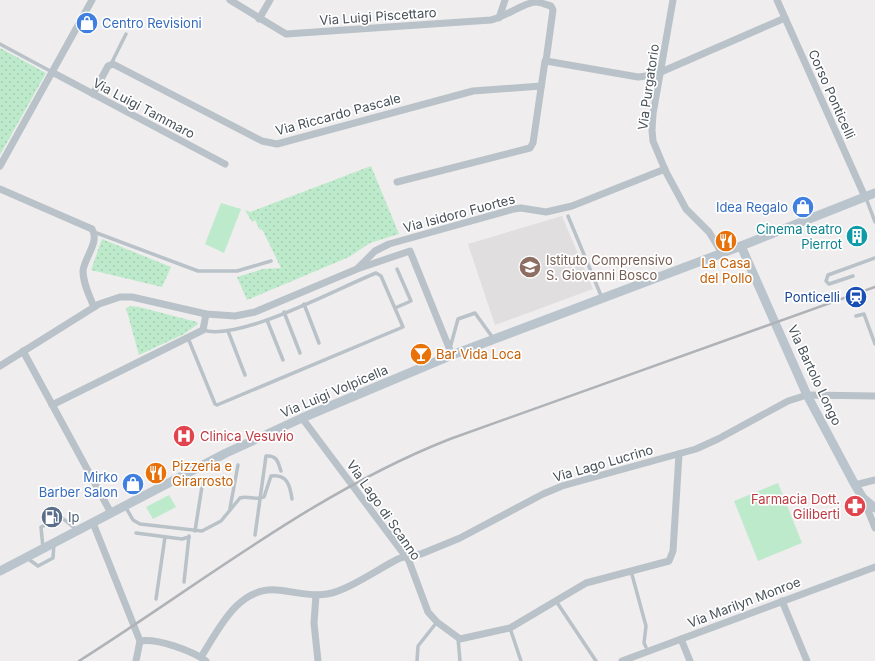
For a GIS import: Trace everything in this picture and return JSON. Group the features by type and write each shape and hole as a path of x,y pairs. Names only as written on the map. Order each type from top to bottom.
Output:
{"street":[{"path":"0,166 92,0"},
{"name":"Via Luigi Piscettaro","path":"230,0 281,32 290,34 491,20 499,18 530,1 537,2 553,8 545,61"},
{"path":"259,19 270,0"},
{"path":"499,18 505,0"},
{"name":"Via Purgatorio","path":"673,0 652,130 654,141 665,169 686,209 709,232 722,252"},
{"name":"Corso Ponticelli","path":"777,0 865,197"},
{"path":"397,182 530,148 533,143 540,86 545,61 638,77 661,72 785,18"},
{"path":"93,94 108,66 111,64"},
{"name":"Via Riccardo Pascale","path":"111,64 262,141 272,144 473,91 540,86"},
{"name":"Via Luigi Tammaro","path":"52,72 225,164"},
{"name":"Via Isidoro Fuortes","path":"358,269 375,251 385,246 514,209 521,208 548,212 572,206 665,169"},
{"path":"0,189 90,228 94,232 94,241 83,270 85,284 94,307"},
{"name":"Via Luigi Volpicella","path":"0,571 226,453 451,352 495,340 722,252 742,246 875,193"},
{"name":"Via Bartolo Longo","path":"742,246 807,395 855,485 863,498 875,508"},
{"name":"Via Isidoro Fuortes","path":"0,366 94,307 110,299 132,297 206,314 235,316 255,312 358,269 410,251 418,274 451,352"},
{"path":"52,405 203,330 206,314"},
{"path":"23,351 111,513"},
{"name":"Via Lago Lucrino","path":"204,659 228,615 239,603 253,594 269,590 316,595 339,590 406,556 421,554 460,538 543,494 562,486 679,454 708,444 788,401 807,395 875,396"},
{"name":"Via Lago di Scanno","path":"302,418 406,556 428,612 437,622 458,638"},
{"path":"458,638 469,638 510,628 586,583 630,570 666,562 672,558 676,520 679,454"},
{"path":"855,485 875,480"},
{"path":"863,498 875,528"},
{"path":"93,523 140,641 136,661"},
{"name":"Via Marilyn Monroe","path":"622,661 875,567"},
{"path":"316,595 314,623 318,661"},
{"path":"782,601 807,661"},
{"path":"681,639 690,661"},
{"path":"140,641 153,640 204,659"}],"lane":[{"path":"111,64 126,34"},
{"path":"0,44 52,72"},
{"path":"865,197 875,222"},
{"path":"568,216 602,298"},
{"path":"94,232 198,271 237,271 271,261"},
{"path":"853,276 829,284 826,281 828,275 875,258"},
{"path":"395,308 410,301 397,269"},
{"path":"188,338 215,404 218,405 403,327 381,276 376,273 248,328 215,333 203,330"},
{"path":"304,304 319,343"},
{"path":"284,312 300,353"},
{"path":"451,352 458,319 475,313 495,340"},
{"path":"856,316 864,314 875,344"},
{"path":"267,320 283,360"},
{"path":"228,331 245,375"},
{"path":"256,535 266,456 276,458 281,471"},
{"path":"230,510 238,465"},
{"path":"125,506 137,523 202,531 215,526 227,515 237,501 244,497 260,499 266,495 270,477 275,476 288,481 292,499"},
{"path":"195,531 203,480"},
{"path":"43,549 41,527 61,517 78,531"},
{"path":"184,582 190,530"},
{"path":"136,533 182,539 189,537"},
{"path":"156,599 165,537"},
{"path":"26,558 38,566 54,558 54,543"},
{"path":"630,570 646,626 644,643 646,647"},
{"path":"556,601 596,661"},
{"path":"417,661 418,646 437,622"},
{"path":"510,628 521,661"},
{"path":"458,638 460,661"}],"shaded area":[{"name":"Istituto Comprensivo S. Giovanni Bosco","path":"562,216 593,289 495,325 468,244"}],"green space":[{"path":"0,48 46,73 0,155"},
{"path":"371,166 399,234 370,243 349,257 247,300 237,277 263,269 281,268 262,229 260,230 255,220 252,222 245,210 250,212"},
{"path":"221,203 241,209 224,253 205,244"},
{"path":"102,239 171,267 162,287 91,270"},
{"path":"131,306 197,322 198,324 184,334 139,355 126,308"},
{"path":"778,483 802,543 758,561 734,501"},
{"path":"169,495 176,507 153,519 146,507"}],"railway":[{"path":"79,661 305,512 352,485 400,461 450,439 875,287"}],"place":[{"name":"Centro Revisioni","path":"87,23"},
{"name":"Idea Regalo","path":"803,207"},
{"name":"Cinema teatro Pierrot","path":"857,236"},
{"name":"La Casa del Pollo","path":"726,241"},
{"name":"Istituto Comprensivo S. Giovanni Bosco","path":"530,267"},
{"name":"Ponticelli","path":"856,297"},
{"name":"Bar Vida Loca","path":"421,354"},
{"name":"Clinica Vesuvio","path":"184,436"},
{"name":"Pizzeria e Girarrosto","path":"156,473"},
{"name":"Mirko Barber Salon","path":"133,484"},
{"name":"Farmacia Dott. Giliberti","path":"855,506"},
{"name":"Ip","path":"52,517"}]}
